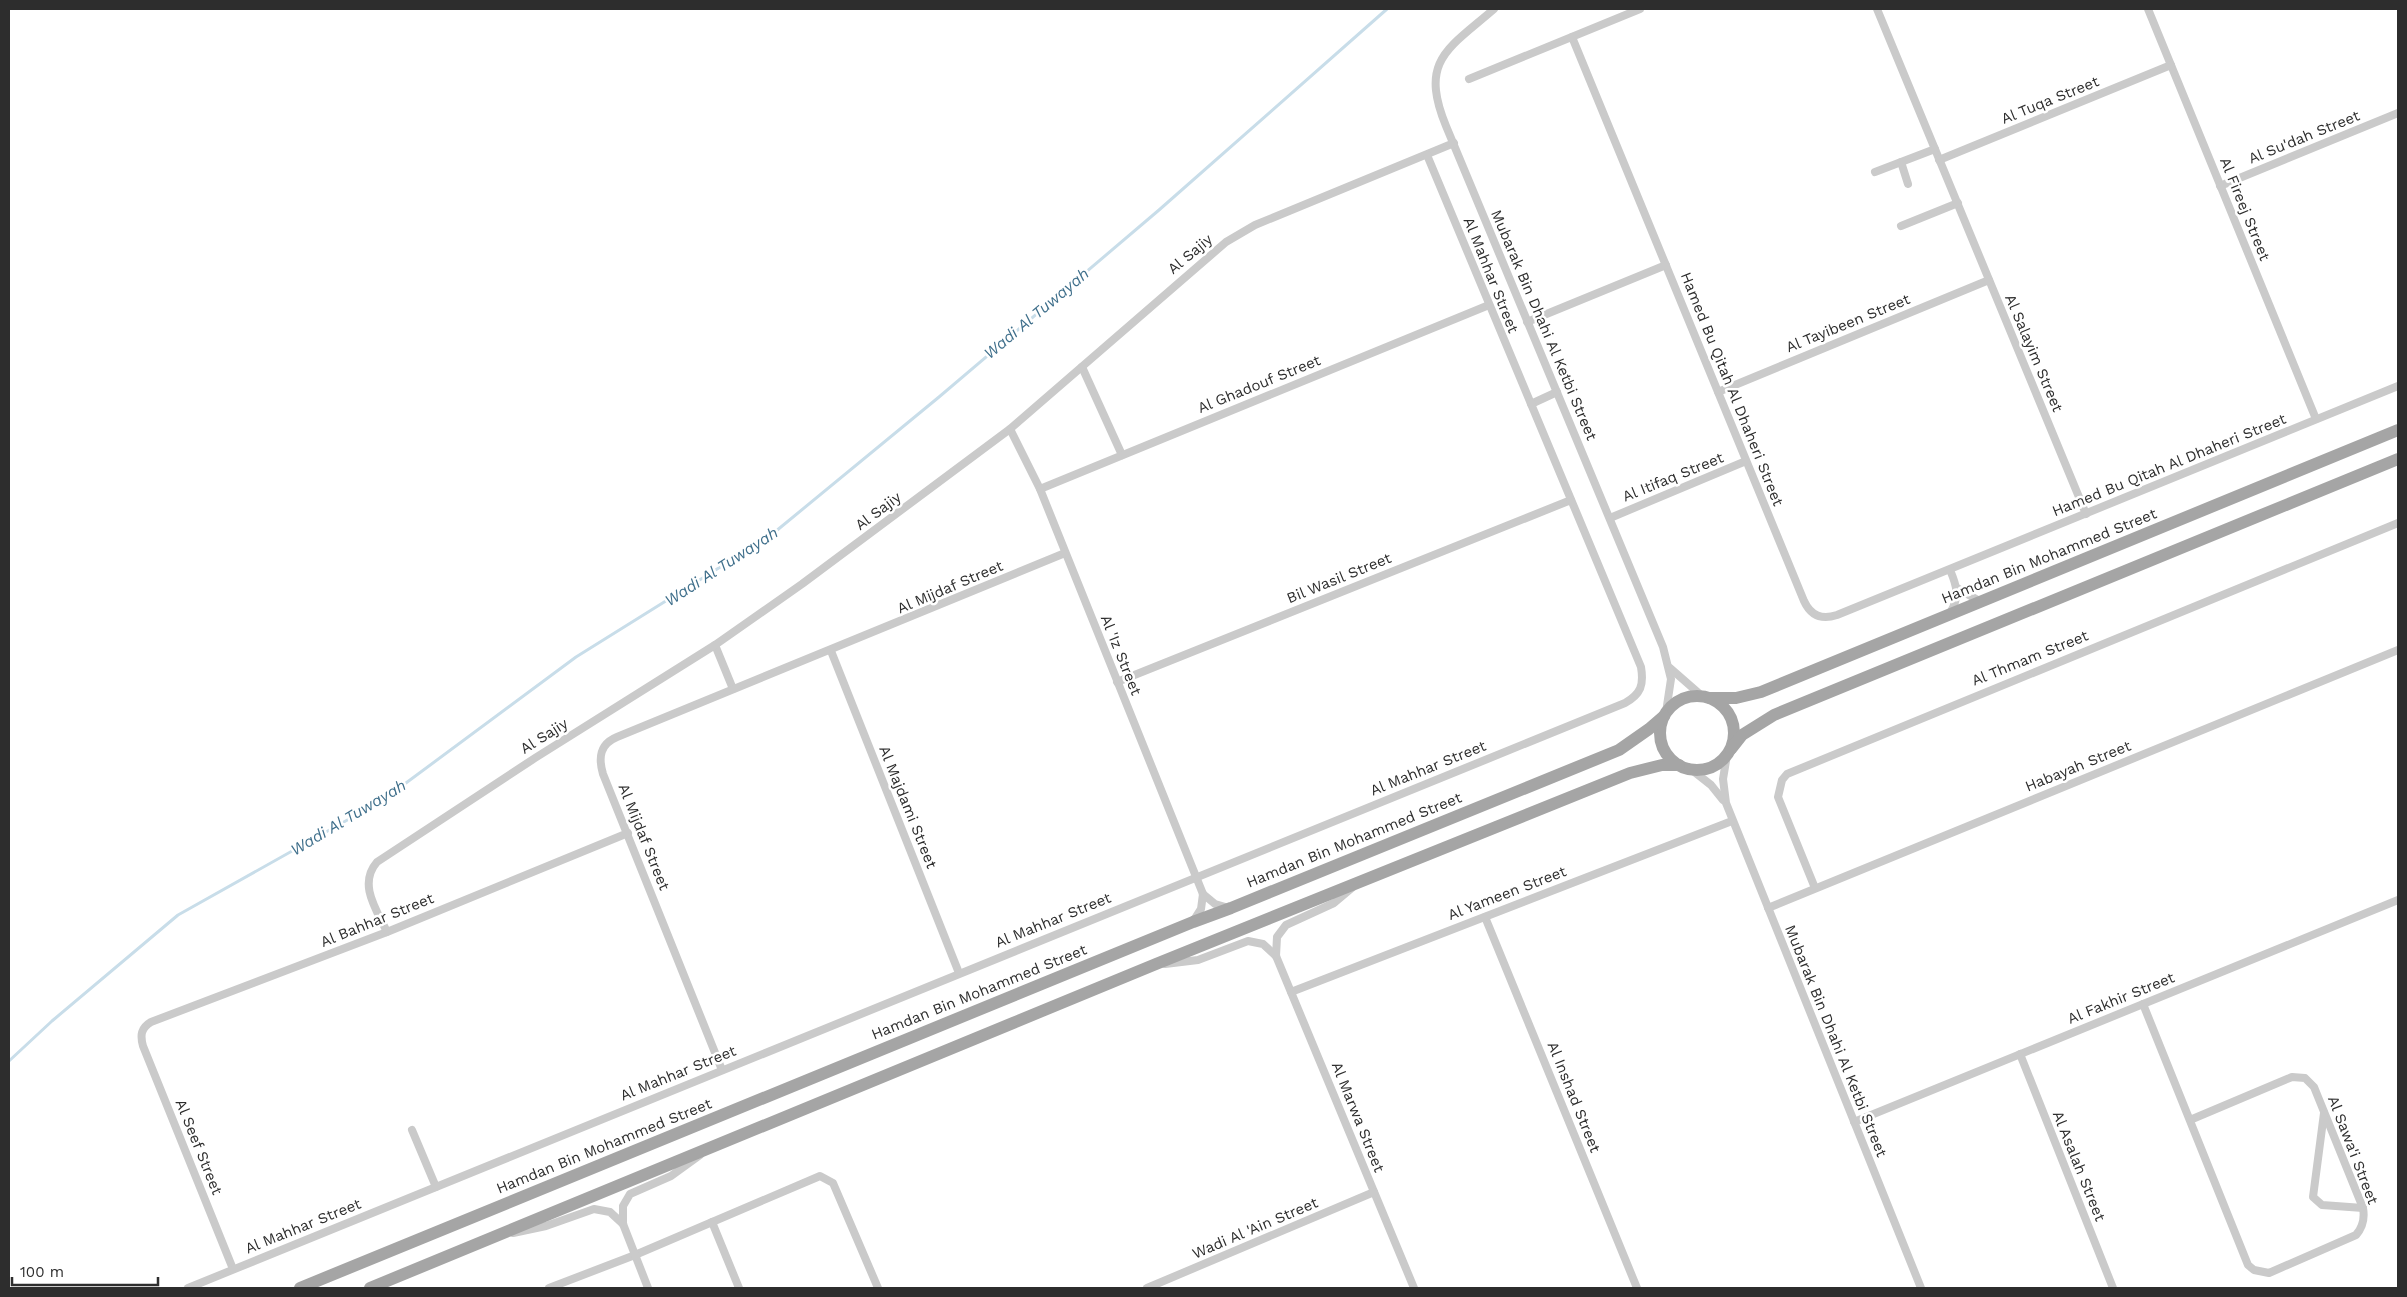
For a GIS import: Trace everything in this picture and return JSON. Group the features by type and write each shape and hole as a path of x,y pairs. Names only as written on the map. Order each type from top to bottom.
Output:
{"main road":[{"name":"Hamdan Bin Mohammed Street","path":"1706,697 1736,698 1761,692 2398,430"},
{"path":"1729,752 1734,737 1733,725 1729,713 1720,704 1706,697 1682,699 1665,714 1660,738 1670,758 1679,765 1692,770 1711,767 1729,752 1742,735 1774,715 2398,459"},
{"name":"Hamdan Bin Mohammed Street","path":"300,1288 1193,922 1619,750 1649,729 1665,714"},
{"path":"370,1288 1156,964 1630,773 1662,765 1679,765"}],"street":[{"name":"Mubarak Bin Dhahi Al Ketbi Street","path":"1494,9 1445,53 1436,72 1435,92 1527,322 1610,518 1670,668 1671,690 1665,714"},
{"path":"1469,79 1640,9"},
{"name":"Al Salayim Street","path":"1878,9 2086,514"},
{"name":"Al Fireej Street","path":"2148,9 2316,419"},
{"name":"Hamed Bu Qitah Al Dhaheri Street","path":"1572,37 1804,601 1813,614 1823,618 1832,617 2398,386"},
{"name":"Al Tuqa Street","path":"1939,160 2171,65"},
{"name":"Al Su'dah Street","path":"2220,186 2398,113"},
{"name":"Al Sajiy","path":"387,932 367,886 368,877 377,862 535,758 715,646 810,578 1010,429 1213,252 1240,233 1427,156 1454,143"},
{"path":"1875,172 1935,149"},
{"name":"Al Mahhar Street","path":"188,1288 1625,703 1638,694 1642,686 1640,667 1427,156"},
{"path":"1900,162 1908,184"},
{"path":"1901,226 1958,203"},
{"path":"1527,322 1666,265"},
{"name":"Al Tayibeen Street","path":"1718,392 1989,280"},
{"name":"Al Ghadouf Street","path":"1040,489 1489,305"},
{"path":"1082,367 1122,456"},
{"path":"1530,404 1557,392"},
{"name":"Al 'Iz Street","path":"1010,429 1040,489 1203,894"},
{"name":"Al Itifaq Street","path":"1610,518 1746,461"},
{"name":"Bil Wasil Street","path":"1117,682 1571,500"},
{"name":"Al Thmam Street","path":"1815,888 1778,797 1782,780 1787,774 2398,523"},
{"name":"Al Mijdaf Street","path":"722,1070 601,767 600,755 606,743 617,736 831,651 1066,554"},
{"path":"1949,614 1956,602 1957,588 1950,570"},
{"path":"1957,588 1982,602"},
{"path":"715,646 733,689"},
{"name":"Habayah Street","path":"1768,908 2398,650"},
{"name":"Al Majdami Street","path":"831,651 959,973"},
{"name":"Mubarak Bin Dhahi Al Ketbi Street","path":"1670,668 1706,697"},
{"name":"Mubarak Bin Dhahi Al Ketbi Street","path":"1729,752 1723,779 1726,803 1732,821 1921,1288"},
{"name":"Mubarak Bin Dhahi Al Ketbi Street","path":"1692,770 1711,785 1726,803"},
{"name":"Al Yameen Street","path":"1291,992 1732,821"},
{"name":"Al Bahhar Street","path":"141,1034 143,1028 151,1022 387,932 628,833"},
{"path":"1276,956 1277,937 1286,925 1334,903 1354,885"},
{"path":"1193,922 1201,909 1203,894 1216,904 1231,908"},
{"name":"Al Fakhir Street","path":"1854,1122 2398,900"},
{"name":"Al Inshad Street","path":"1485,917 1637,1288"},
{"path":"1156,964 1177,964 1198,960 1248,941 1263,944 1276,956"},
{"name":"Al Marwa Street","path":"1276,956 1414,1288"},
{"name":"Al Sawa'i Street","path":"2143,1004 2244,1258 2254,1270 2269,1273 2356,1235 2362,1225 2363,1208 2325,1112 2310,1082 2298,1076 2286,1079 2190,1120"},
{"name":"Al Seef Street","path":"141,1034 143,1046 233,1269"},
{"name":"Al Asalah Street","path":"2020,1054 2112,1288"},
{"path":"2325,1112 2314,1197 2322,1205 2363,1208"},
{"path":"412,1130 436,1187"},
{"path":"648,1288 623,1224 623,1206 630,1194 672,1176 706,1151"},
{"path":"549,1288 635,1255 820,1176 833,1183 878,1288"},
{"name":"Wadi Al 'Ain Street","path":"1147,1288 1374,1192"},
{"path":"499,1235 546,1226 594,1209 610,1212 623,1224"},
{"path":"712,1222 739,1288"}],"waterway":[{"name":"Wadi Al Tuwayah","path":"9,1061 52,1021 178,915 383,800 576,657 770,536 939,397 1159,210 1387,9"}]}
